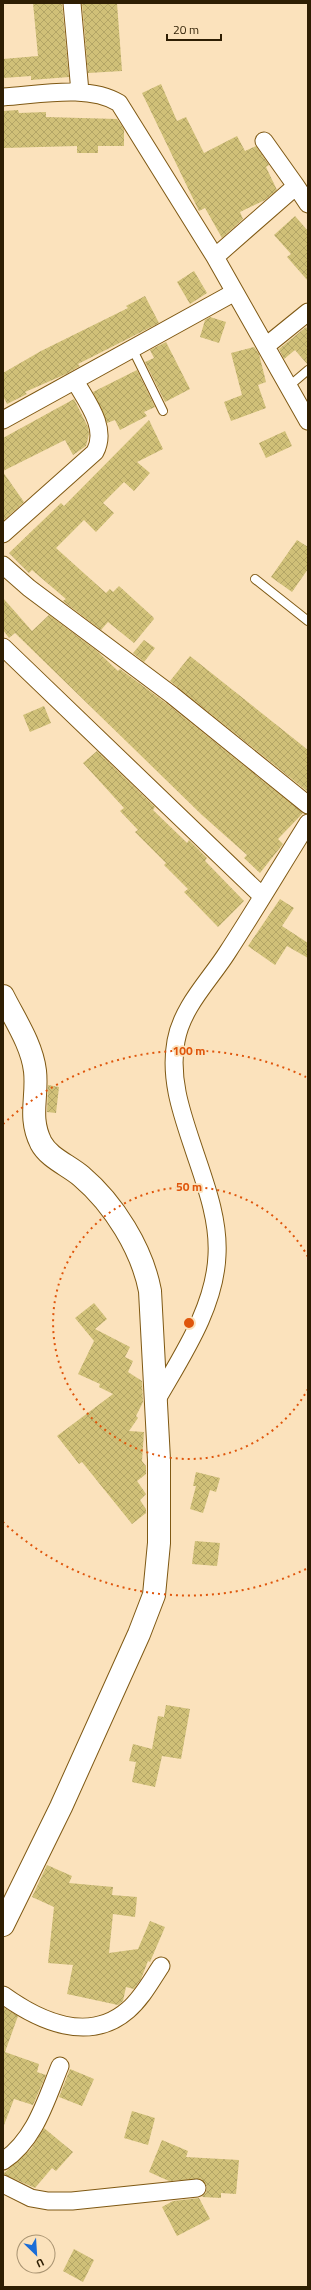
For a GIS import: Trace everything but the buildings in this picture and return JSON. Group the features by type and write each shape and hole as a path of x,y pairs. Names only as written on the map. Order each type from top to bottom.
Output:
{"highway":[{"path":"3,996 33,1059 35,1073 34,1122 42,1145 52,1155 91,1184 116,1217 142,1262 150,1291 159,1460 159,1543 156,1577 149,1611 61,1807 3,1925"}],"street":[{"path":"72,3 80,92"},
{"path":"3,97 80,92 99,94 112,99 125,111 215,257 308,421"},
{"path":"264,141 308,204"},
{"path":"215,257 296,186"},
{"path":"3,420 133,350 235,292"},
{"path":"266,346 308,312"},
{"path":"3,534 95,452 100,443 100,432 96,419 75,381"},
{"path":"3,565 29,588 172,695 308,805"},
{"path":"3,647 262,896"},
{"path":"156,1401 196,1327 208,1301 217,1255 216,1229 207,1189 181,1112 175,1083 174,1060 176,1040 181,1021 226,954 308,823"},
{"path":"3,1995 33,2014 53,2023 76,2028 98,2026 120,2017 129,2009 161,1966"},
{"path":"3,2161 21,2146 30,2133 60,2066"},
{"path":"3,2184 31,2198 48,2201 72,2201 197,2188"}],"lane":[{"path":"133,350 163,411"},
{"path":"288,387 308,370"},
{"path":"256,579 308,621"}]}
